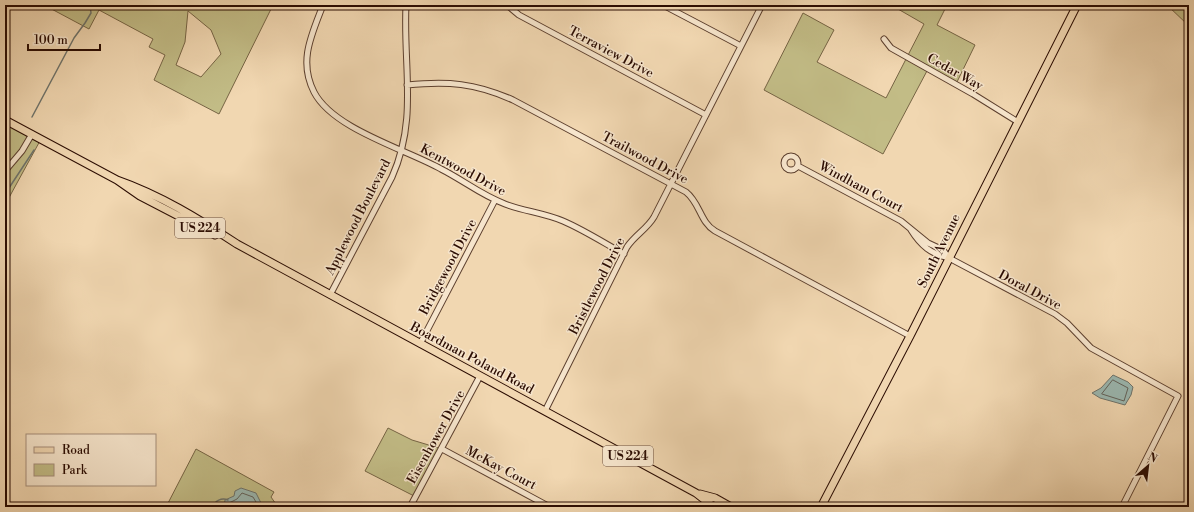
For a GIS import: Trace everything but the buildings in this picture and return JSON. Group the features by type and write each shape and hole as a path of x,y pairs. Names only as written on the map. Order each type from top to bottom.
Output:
{"main road":[{"name":"South Avenue","path":"821,507 910,336 1077,5"},
{"name":"Boardman Poland Road","path":"5,120 117,180 150,193 194,216 237,244 696,493 714,507"},
{"name":"Boardman Poland Road","path":"696,493 714,498 731,507"}],"street":[{"name":"Kentwood Drive","path":"323,5 306,53 306,70 314,92 331,114 373,138 441,168 495,200 561,221 624,254"},
{"name":"Applewood Boulevard","path":"330,295 392,177 402,151 408,120 405,36 406,5"},
{"name":"Terraview Drive","path":"507,5 519,15 706,115"},
{"path":"663,5 741,46"},
{"name":"Bristlewood Drive","path":"545,411 624,254 634,237 653,220 762,5"},
{"name":"Cedar Way","path":"884,39 891,48 973,94 1018,122"},
{"name":"Trailwood Drive","path":"407,85 455,83 475,86 496,92 671,184 691,197 702,219 711,229 910,336"},
{"path":"5,171 18,157 32,134"},
{"name":"Windham Court","path":"798,166 901,221 928,243 943,250 949,258"},
{"name":"Bridgewood Drive","path":"420,344 495,200"},
{"name":"Doral Drive","path":"949,258 1055,314 1067,323 1091,348 1178,396 1122,507"},
{"name":"Eisenhower Drive","path":"410,507 480,376"},
{"name":"McKay Court","path":"442,449 550,507"}],"green space":[{"path":"44,5 232,5 235,7 237,5 273,5 219,114 154,80 165,55 149,47 153,39 99,10 89,29","holes":["188,11 211,30 221,54 201,77 176,65 185,42"]},
{"path":"891,5 947,5 937,25 975,45 956,84 928,69 883,154 764,90 803,13 834,30 817,62 886,98 924,24"},
{"path":"1167,5 1189,5 1189,26"},
{"path":"5,120 41,139 5,205"},
{"path":"388,428 412,440 442,449 416,497 365,471"},
{"path":"196,449 274,492 271,497 278,507 166,507"}],"water":[{"path":"1113,375 1128,382 1133,387 1131,395 1125,405 1100,398 1092,393 1101,388"},
{"path":"241,488 256,493 263,507 224,507 225,500 234,496 235,491"}],"waterway":[{"path":"32,117 74,38 91,13 90,5"},
{"path":"5,194 34,150"},
{"path":"211,507 219,500 228,500"}]}
